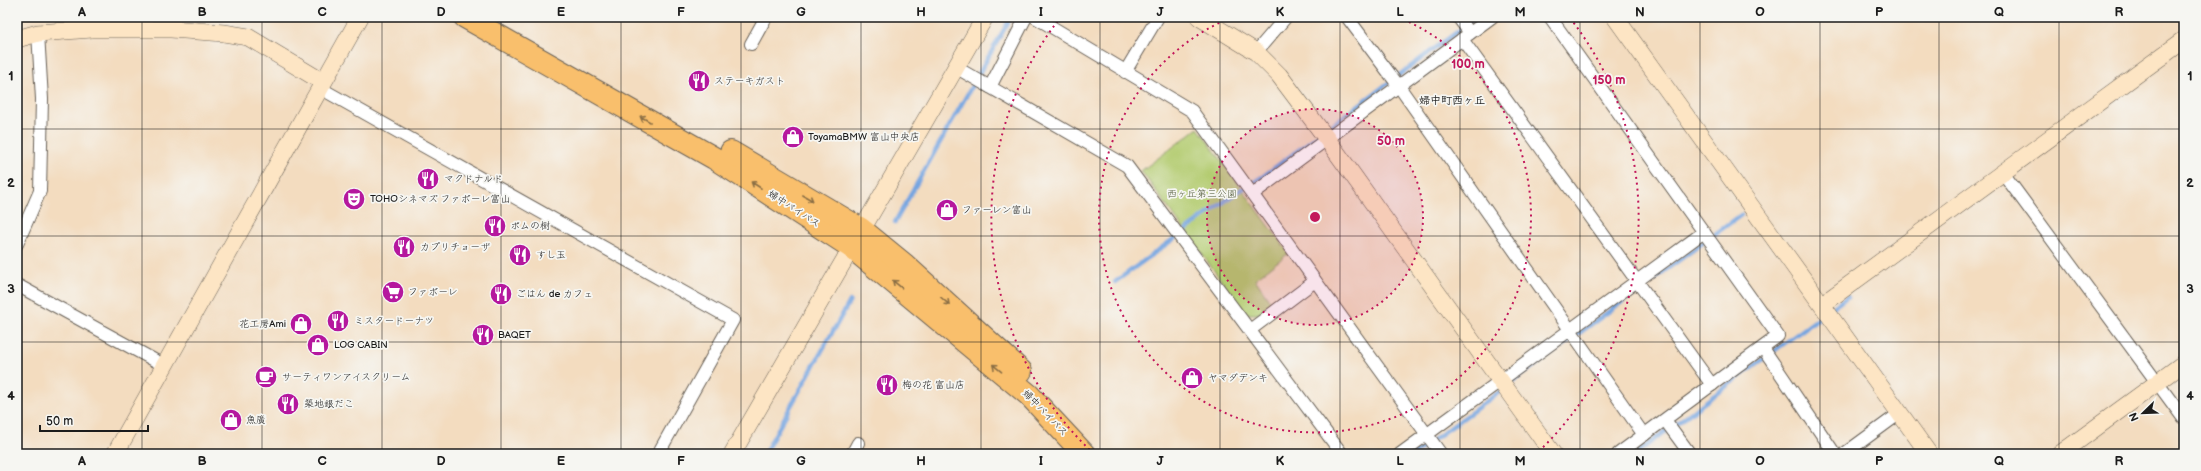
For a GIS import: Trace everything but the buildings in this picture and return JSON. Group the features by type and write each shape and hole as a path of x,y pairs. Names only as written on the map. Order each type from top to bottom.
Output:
{"highway":[{"name":"婦中バイパス","path":"465,17 856,238 1029,395 1084,454"},
{"name":"婦中バイパス","path":"496,17 856,238 1008,358 1067,416 1098,454"}],"street":[{"path":"115,454 360,17"},
{"path":"751,44 766,17"},
{"path":"732,454 856,238 957,68 985,17"},
{"path":"990,87 1026,17"},
{"path":"1035,17 1192,111 1254,193 1441,454"},
{"path":"1125,72 1158,17"},
{"path":"1199,17 1256,52 1279,75 1327,138 1553,454"},
{"path":"1256,52 1286,17"},
{"path":"1347,17 1398,85 1644,435"},
{"path":"1458,17 1466,36 1712,385"},
{"path":"1254,193 1398,85 1492,17"},
{"path":"1550,17 1778,336 1618,454"},
{"path":"1615,17 1930,454"},
{"path":"17,39 38,33 171,23 248,37 321,85 733,320 658,454"},
{"path":"17,244 40,190 42,99 38,33"},
{"path":"1823,304 2003,174 2184,40"},
{"path":"957,68 1127,166 1342,454"},
{"path":"2003,174 2184,419"},
{"path":"1400,454 1638,282 1704,232"},
{"path":"1250,330 1316,281"},
{"path":"17,285 165,366"},
{"path":"1762,348 1835,454"},
{"path":"2060,454 2184,363"},
{"path":"1844,454 1900,413"},
{"path":"1665,420 1690,454"}],"green space":[{"name":"西ヶ丘第三公園","path":"1198,128 1289,253 1255,279 1272,304 1259,314 1246,314 1141,171"}],"waterway":[{"path":"895,222 1011,17"},
{"path":"1115,282 1239,191 1262,177 1477,17"},
{"path":"1508,385 1741,215"},
{"path":"1635,454 1847,297"},
{"path":"764,454 850,301"},
{"path":"1414,454 1502,390"}],"place":[{"name":"ステーキガスト","path":"699,81"},
{"name":"ToyamaBMW 富山中央店","path":"793,137"},
{"name":"マクドナルド","path":"428,179"},
{"name":"TOHOシネマズ ファボーレ富山","path":"354,199"},
{"name":"ファーレン富山","path":"947,210"},
{"name":"ポムの樹","path":"495,226"},
{"name":"カプリチョーザ","path":"404,247"},
{"name":"すし玉","path":"520,255"},
{"name":"ファボーレ","path":"393,292"},
{"name":"ごはん de カフェ","path":"501,294"},
{"name":"ミスタードーナツ","path":"338,321"},
{"name":"花工房Ami","path":"301,324"},
{"name":"BAQET","path":"483,335"},
{"name":"LOG CABIN","path":"318,345"},
{"name":"サーティワンアイスクリーム","path":"266,377"},
{"name":"ヤマダデンキ","path":"1192,378"},
{"name":"梅の花 富山店","path":"887,385"},
{"name":"築地銀だこ","path":"288,404"},
{"name":"魚廣","path":"231,420"}],"district":[{"name":"婦中町西ヶ丘","path":"1452,100"}]}
